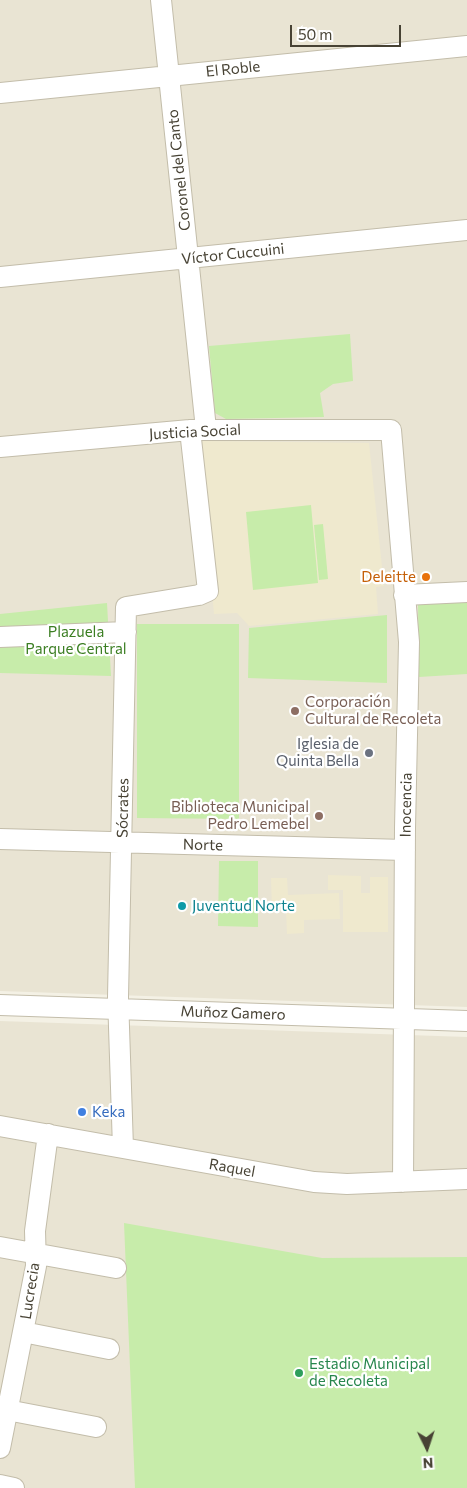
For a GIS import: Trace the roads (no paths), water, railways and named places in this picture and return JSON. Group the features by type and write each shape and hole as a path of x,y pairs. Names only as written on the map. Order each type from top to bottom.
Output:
{"street":[{"name":"Coronel del Canto","path":"126,607 199,595 208,591 189,258 161,0"},
{"name":"El Roble","path":"0,93 467,46"},
{"name":"Víctor Cuccuini","path":"0,277 467,230"},
{"name":"Justicia Social","path":"0,448 198,430 391,430"},
{"name":"Inocencia","path":"391,430 409,656 405,850 403,1182"},
{"path":"404,595 467,592"},
{"name":"Sócrates","path":"118,1009 126,607"},
{"path":"0,637 126,632"},
{"name":"Norte","path":"0,839 405,850"},
{"name":"Muñoz Gamero","path":"0,1005 467,1021"},
{"path":"118,1009 123,1148"},
{"name":"Raquel","path":"0,1126 314,1182 347,1184 467,1179"},
{"name":"Lucrecia","path":"0,1448 4,1420 36,1266 35,1231 48,1134"},
{"path":"0,1247 116,1268"},
{"path":"23,1332 109,1349"},
{"path":"4,1420 96,1426"},
{"path":"0,1486 14,1488"}],"place":[{"name":"Deleitte","path":"426,577"},
{"name":"Corporación Cultural de Recoleta","path":"295,711"},
{"name":"Iglesia de Quinta Bella","path":"369,753"},
{"name":"Biblioteca Municipal Pedro Lemebel","path":"319,816"},
{"name":"Juventud Norte","path":"182,906"},
{"name":"Keka","path":"82,1112"},
{"name":"Estadio Municipal de Recoleta","path":"299,1373"}],"park label":[{"name":"Plazuela Parque Central","path":"76,640"}]}
